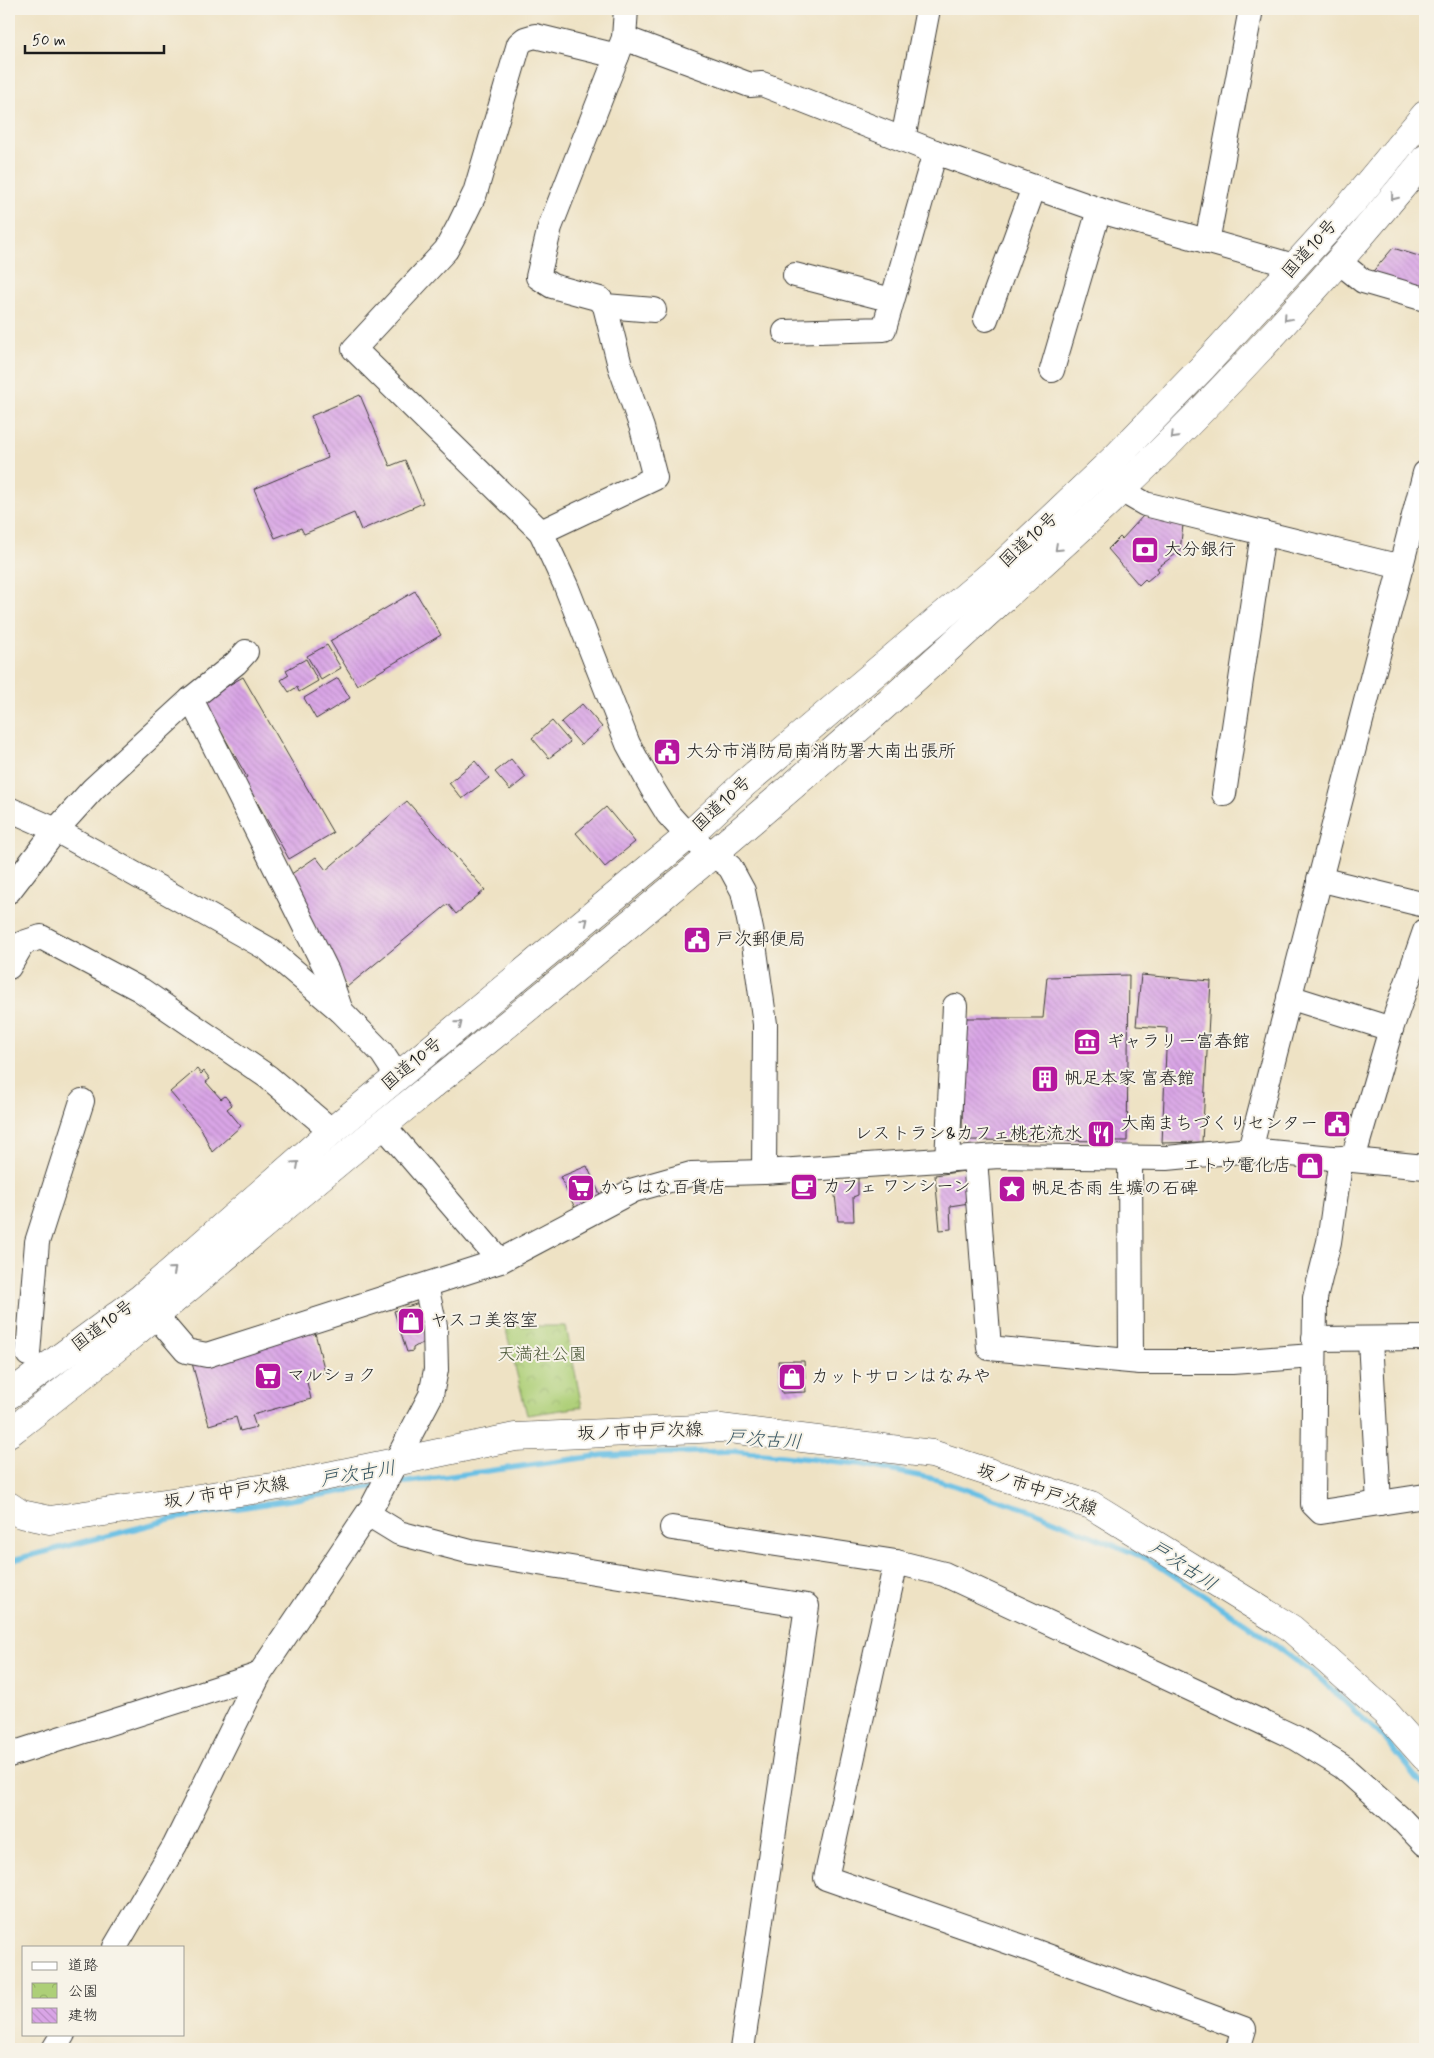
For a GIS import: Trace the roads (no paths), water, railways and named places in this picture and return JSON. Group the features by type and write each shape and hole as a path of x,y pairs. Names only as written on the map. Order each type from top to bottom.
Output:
{"main road":[{"name":"国道10号","path":"9,1433 149,1307 332,1130 688,836 745,783 999,568 1102,470 1202,368 1294,266 1425,115"},
{"name":"国道10号","path":"9,1395 24,1362 58,1361 149,1307 383,1125 533,1004 713,853 911,682 1121,490 1261,348 1425,159"},
{"name":"坂ノ市中戸次線","path":"9,1506 21,1514 50,1520 394,1469 515,1437 720,1428 932,1454 1091,1504 1292,1628 1386,1713 1425,1757"}],"street":[{"path":"541,532 655,478 642,428 620,366 605,306 600,299 552,286 538,277 550,227 620,47 626,9"},
{"path":"903,139 928,9"},
{"path":"1207,242 1251,9"},
{"path":"764,1172 765,1024 754,944 743,892 730,867 688,836 668,814 628,744 566,586 541,532 354,349 446,250 459,226 475,193 519,44 525,39 535,36 620,47 750,86 762,84 935,152 1099,210 1294,266"},
{"path":"785,332 884,329 935,152"},
{"path":"986,319 1034,187"},
{"path":"1052,370 1099,210"},
{"path":"1338,261 1363,281 1425,299"},
{"path":"795,274 892,300"},
{"path":"605,306 654,310"},
{"path":"1102,470 1121,490 1145,504 1401,566"},
{"path":"1250,1150 1424,481"},
{"path":"1224,794 1263,533"},
{"path":"9,891 56,830 93,789 190,699 236,663 246,652"},
{"path":"190,699 328,971 341,1011"},
{"path":"9,809 56,830 268,949 341,1011 382,1053 398,1076"},
{"path":"1319,879 1425,905"},
{"path":"1425,930 1347,1159 1315,1298 1313,1504 1321,1512 1425,1496"},
{"path":"9,967 23,943 41,937 140,990 268,1076 332,1130"},
{"path":"1289,997 1391,1029"},
{"path":"947,1160 955,1006"},
{"path":"24,1362 37,1242 82,1101"},
{"path":"383,1125 500,1261"},
{"path":"149,1307 186,1351 206,1355 500,1261 634,1190 691,1174 764,1172 975,1158 1167,1158 1250,1150 1425,1167"},
{"path":"975,1158 989,1348 1131,1360 1232,1362 1370,1340 1425,1338"},
{"path":"1130,1158 1131,1360"},
{"path":"116,1946 175,1845 259,1675 370,1510 394,1469 431,1395 436,1370 435,1326 426,1286"},
{"path":"1370,1340 1379,1503"},
{"path":"370,1510 399,1533 471,1552 807,1606 742,2049"},
{"path":"672,1528 896,1562 944,1574 1296,1738 1343,1767 1401,1819 1425,1844"},
{"path":"896,1562 826,1878 1026,1948 1244,2029 1238,2049"},
{"path":"9,1755 259,1675"},
{"path":"54,2049 62,2036"}],"waterway":[{"name":"戸次古川","path":"393,1484 604,1455 733,1451 860,1464 934,1479 1030,1510 1150,1560 1248,1625 1318,1677 1385,1739 1425,1789"},
{"name":"戸次古川","path":"9,1561 177,1518 376,1486"}],"place":[{"name":"大分銀行","path":"1145,550"},
{"name":"大分市消防局南消防署大南出張所","path":"667,752"},
{"name":"戸次郵便局","path":"697,940"},
{"name":"ギャラリー富春館","path":"1087,1042"},
{"name":"帆足本家 富春館","path":"1045,1079"},
{"name":"大南まちづくりセンター","path":"1337,1124"},
{"name":"レストラン&カフェ桃花流水","path":"1101,1134"},
{"name":"エトウ電化店","path":"1310,1166"},
{"name":"カフェ ワンシーン","path":"804,1187"},
{"name":"からはな百貨店","path":"581,1188"},
{"name":"帆足杏雨 生壙の石碑","path":"1012,1189"},
{"name":"ヤスコ美容室","path":"411,1321"},
{"name":"マルショク","path":"268,1376"},
{"name":"カットサロンはなみや","path":"792,1377"}],"park label":[{"name":"天満社公園","path":"542,1355"}]}
